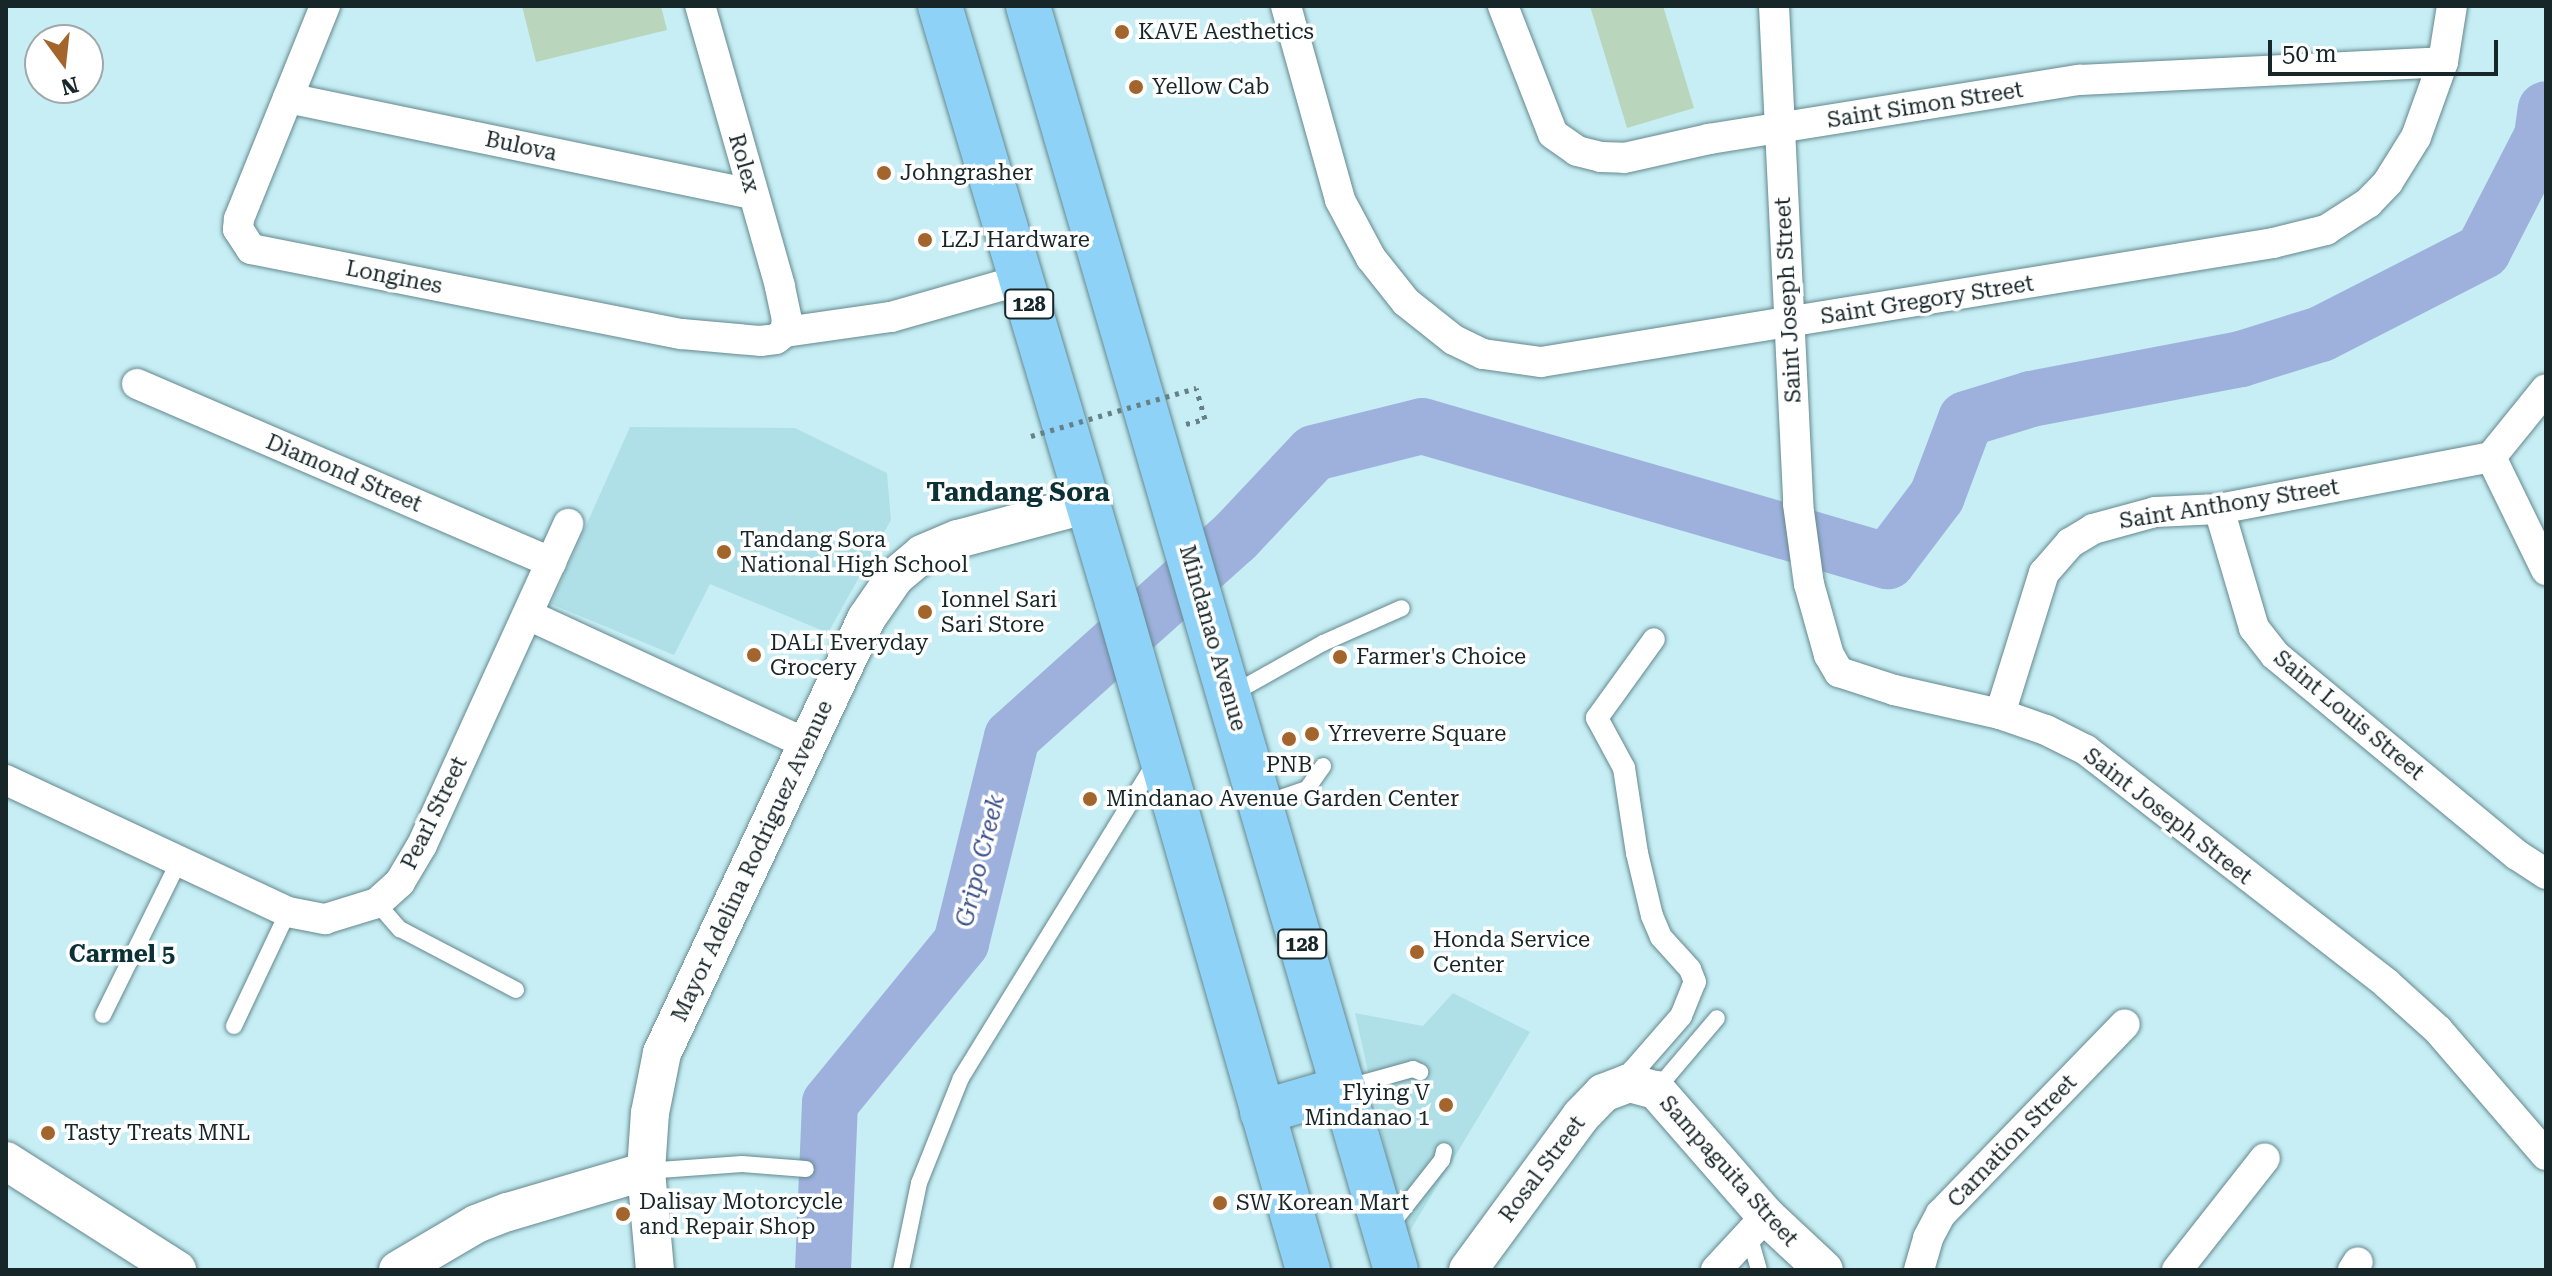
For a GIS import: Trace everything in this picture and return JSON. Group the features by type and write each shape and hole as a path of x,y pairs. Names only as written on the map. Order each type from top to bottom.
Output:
{"main road":[{"name":"128","path":"940,6 1117,602 1308,1270"},
{"name":"Mindanao Avenue","path":"1028,6 1390,1252"},
{"path":"1262,1112 1344,1088"}],"street":[{"name":"Longines","path":"325,6 239,219 238,229 251,249 682,334 760,341 776,339 786,326"},
{"name":"Rolex","path":"700,6 786,326"},
{"name":"Saint Gregory Street","path":"1286,6 1340,200 1357,236 1406,302 1454,340 1483,354 1541,362 2273,243 2326,230 2368,203 2388,182 2416,137 2443,62 2452,6"},
{"name":"Saint Simon Street","path":"1503,6 1553,134 1577,151 1624,158 1778,128 2079,80 2443,62"},
{"name":"Saint Joseph Street","path":"1774,6 1798,504 1809,584 1829,655 1839,672 1894,690 2000,714 2046,730 2086,750 2386,983 2438,1030 2546,1155"},
{"name":"Bulova","path":"288,98 753,194"},
{"path":"786,326 891,317 1021,280"},
{"name":"Diamond Street","path":"137,384 551,562"},
{"path":"2546,389 2491,457 2546,570"},
{"name":"Saint Anthony Street","path":"2000,714 2044,573 2070,543 2093,529 2155,512 2219,509 2491,457"},
{"name":"Mayor Adelina Rodriguez Avenue","path":"655,1270 646,1171 650,1113 662,1053 866,619 895,577 922,554 958,539 1088,504"},
{"name":"Saint Louis Street","path":"2219,509 2254,628 2275,655 2517,855 2546,874"},
{"name":"Pearl Street","path":"6,780 288,912 325,919 377,903 400,882 422,845 568,524"},
{"path":"528,615 807,744"},
{"path":"1643,1086 1633,1071 1681,1016 1695,982 1690,969 1661,937 1652,916 1637,853 1624,768 1597,718 1654,639"},
{"name":"Carnation Street","path":"1919,1270 1928,1238 1951,1202 2125,1024"},
{"name":"Sampaguita Street","path":"1643,1086 1757,1226 1824,1270"},
{"name":"Rosal Street","path":"1468,1270 1581,1116 1603,1093 1643,1086"},
{"path":"2177,1270 2265,1158"},
{"path":"6,1161 177,1270"},
{"path":"398,1270 476,1224 539,1200 646,1171"},
{"path":"1716,1270 1757,1226"}],"lane":[{"path":"1230,695 1323,643 1402,608"},
{"path":"901,1270 919,1183 961,1078 1024,981 1121,813 1160,754"},
{"path":"1262,804 1307,789 1323,766"},
{"path":"103,1015 179,861"},
{"path":"377,903 400,929 516,990"},
{"path":"234,1026 288,912"},
{"path":"1643,1086 1717,1018"},
{"path":"1344,1088 1413,1069 1420,1072"},
{"path":"1390,1252 1442,1160 1444,1151"},
{"path":"646,1171 742,1164 806,1169"},
{"path":"1757,1226 1759,1270"}],"path":[{"path":"1031,436 1196,388 1205,419"}],"shaded area":[{"name":"Tandang Sora National High School","path":"630,427 795,428 887,473 891,520 828,633 710,584 674,655 551,604"},
{"path":"1453,993 1530,1032 1405,1239 1355,1013 1423,1026"}],"green space":[{"path":"522,6 661,6 667,30 536,62"},
{"path":"1590,6 1663,6 1694,108 1627,128"}],"waterway":[{"name":"Gripo Creek","path":"823,1270 830,1103 961,943 1012,737 1235,537 1314,453 1422,426 1888,561 1937,496 1966,419 2031,399 2241,359 2321,334 2483,251 2542,136 2546,109"}],"place":[{"name":"KAVE Aesthetics","path":"1122,32"},
{"name":"Yellow Cab","path":"1136,87"},
{"name":"Johngrasher","path":"884,173"},
{"name":"LZJ Hardware","path":"925,240"},
{"name":"Tandang Sora National High School","path":"724,552"},
{"name":"Ionnel Sari Sari Store","path":"925,612"},
{"name":"DALI Everyday Grocery","path":"754,655"},
{"name":"Farmer's Choice","path":"1340,657"},
{"name":"Yrreverre Square","path":"1312,734"},
{"name":"PNB","path":"1289,739"},
{"name":"Mindanao Avenue Garden Center","path":"1090,799"},
{"name":"Honda Service Center","path":"1417,952"},
{"name":"Flying V Mindanao 1","path":"1446,1105"},
{"name":"Tasty Treats MNL","path":"48,1133"},
{"name":"SW Korean Mart","path":"1220,1203"},
{"name":"Dalisay Motorcycle and Repair Shop","path":"623,1214"}],"district":[{"name":"Tandang Sora","path":"1018,493"},
{"name":"Carmel 5","path":"122,955"}]}
